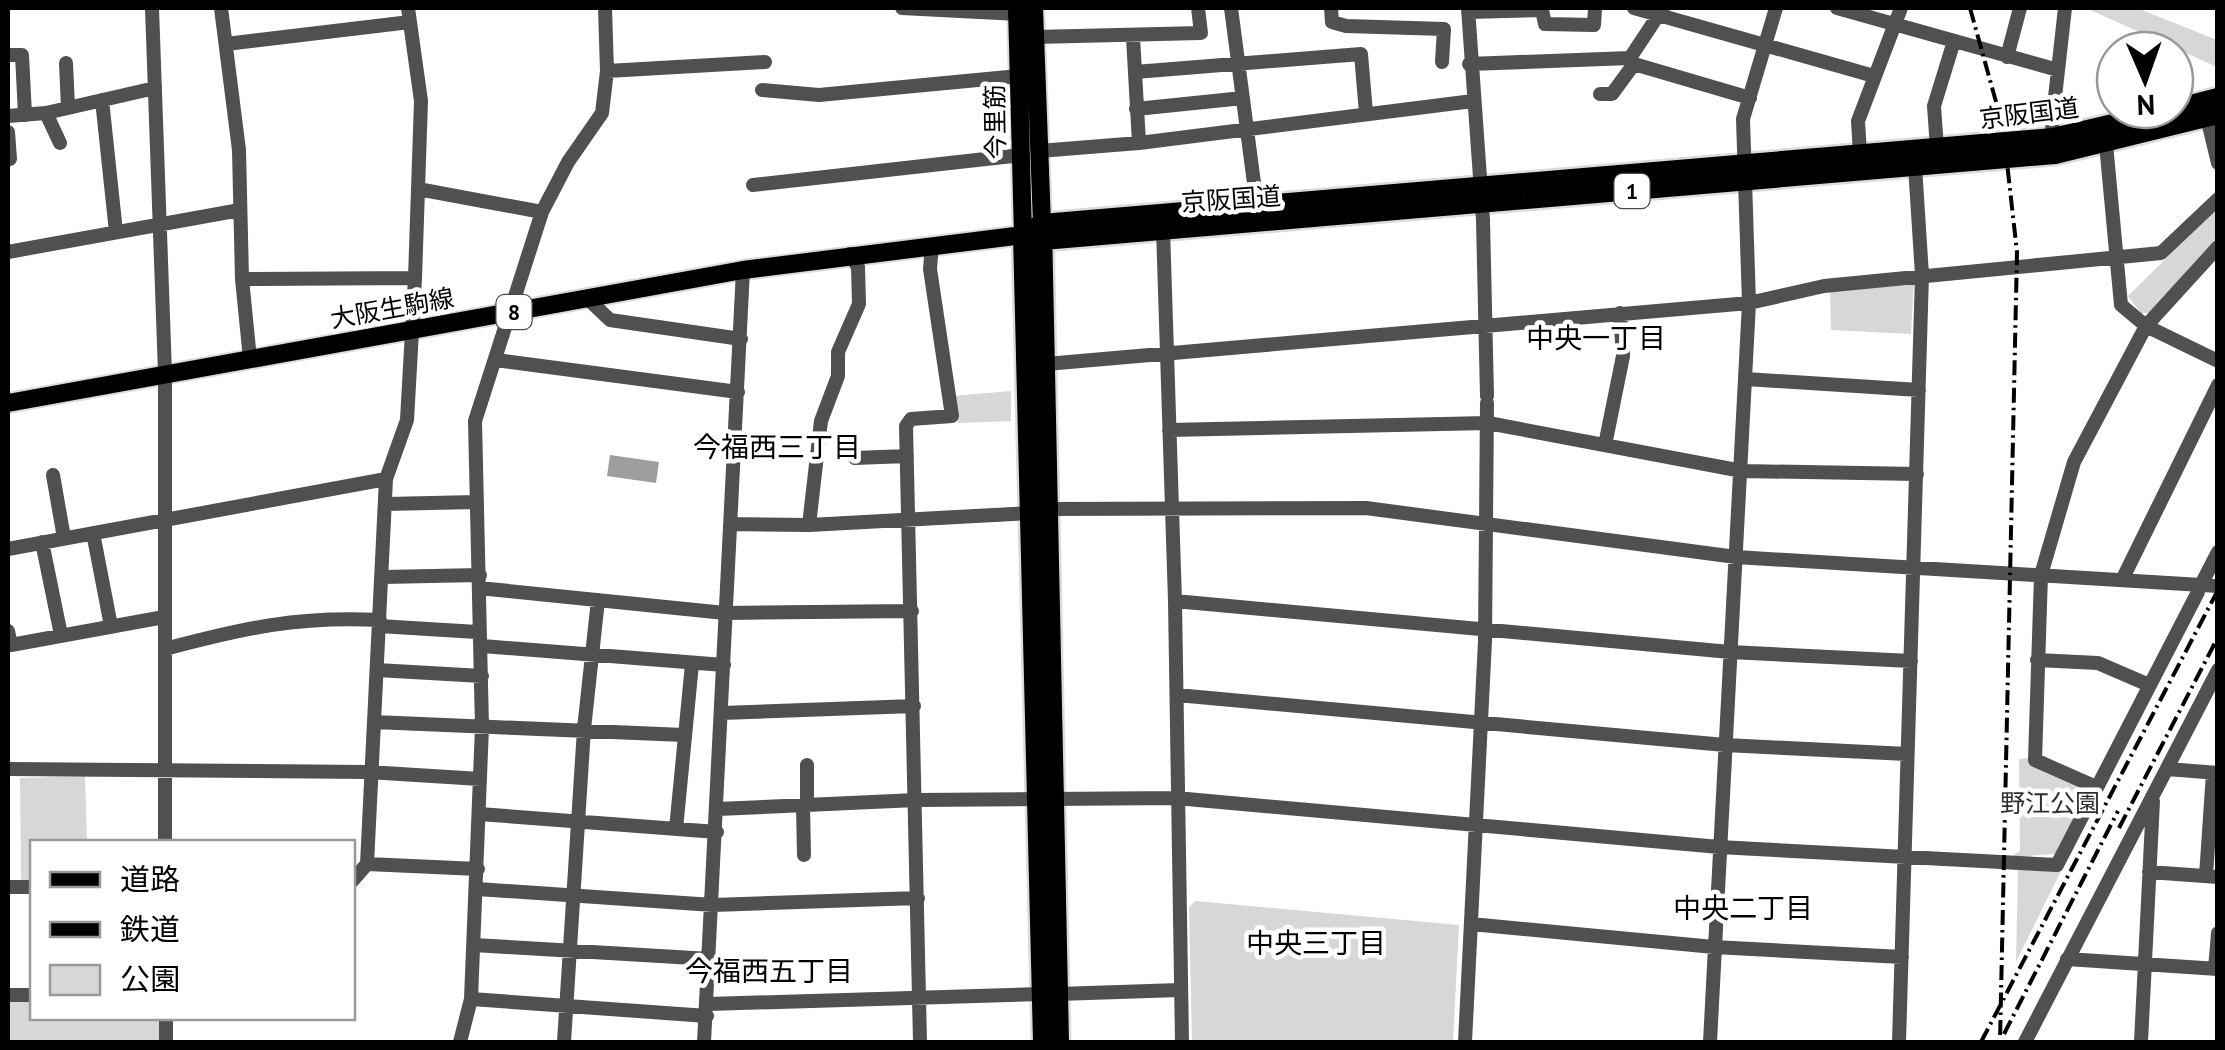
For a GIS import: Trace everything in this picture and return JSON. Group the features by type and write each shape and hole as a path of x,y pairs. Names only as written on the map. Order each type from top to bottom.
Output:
{"highway":[{"name":"京阪国道","path":"1746,174 1860,154 2106,144 2214,110"},
{"name":"京阪国道","path":"1036,233 1257,206 1915,166 2054,146 2107,130"},
{"name":"京阪国道","path":"1036,233 1163,229 1377,214 1480,194"},
{"path":"1036,233 1046,364 1038,511"},
{"path":"1036,233 1038,511 1050,994 1059,1042"},
{"path":"1043,1042 1050,994"}],"main road":[{"name":"今里筋","path":"1023,10 1035,38 1030,153"},
{"name":"今里筋","path":"1023,10 1019,76 1036,233"},
{"name":"大阪生駒線","path":"8,403 743,270 1036,233"}],"street":[{"path":"152,8 165,374 165,840"},
{"path":"221,8 239,150 242,279 250,360"},
{"path":"460,1042 471,998 480,814 482,676 475,421 542,212 602,113 607,70 605,8"},
{"path":"902,8 1023,10"},
{"path":"1035,38 1201,33 1198,8"},
{"path":"1230,8 1257,206"},
{"path":"1330,8 1332,22 1360,27 1444,29 1442,62"},
{"path":"1465,1042 1486,631 1488,423 1480,194 1468,10 1542,8 1544,24 1594,25 1594,8"},
{"path":"1634,8 1661,11 1765,47 1874,76"},
{"path":"1710,1042 1749,303 1743,119 1776,8"},
{"path":"1836,8 2058,70"},
{"path":"1860,154 1858,122 1901,8"},
{"path":"2007,58 2020,8"},
{"path":"2054,146 2064,8"},
{"path":"1600,94 1612,94 1661,11"},
{"path":"226,44 409,15 420,102 408,420 386,479 383,577 368,772 367,864 355,878"},
{"path":"1360,27 1366,112"},
{"path":"1133,37 1139,144"},
{"path":"1937,148 1934,106 1954,41"},
{"path":"8,55 22,54 24,115"},
{"path":"1136,72 1361,54"},
{"path":"1470,64 1632,61 1750,98"},
{"path":"607,70 765,62"},
{"path":"66,63 68,108"},
{"path":"762,90 819,95 1019,76"},
{"path":"8,116 46,113 154,88"},
{"path":"1136,109 1243,98"},
{"path":"102,100 116,232"},
{"path":"753,185 1139,144 1473,101"},
{"path":"2214,110 2218,163"},
{"path":"46,113 60,143"},
{"path":"8,132 10,159"},
{"path":"2106,144 2121,305 2146,326 2218,361"},
{"path":"1899,1042 1922,275 1915,166"},
{"path":"418,189 542,212"},
{"path":"1046,364 1749,303 1824,286 2162,253 2218,199"},
{"path":"8,252 240,210"},
{"path":"1163,229 1176,601 1182,1042"},
{"path":"920,1042 906,426 911,419 952,416 930,269 932,245"},
{"path":"2096,787 2035,760 2041,575 2074,462 2146,326 2218,247"},
{"path":"810,525 821,421 838,376 838,352 859,304 858,267 850,254"},
{"path":"704,1042 743,270"},
{"path":"242,279 415,278"},
{"path":"588,299 610,320 741,338"},
{"path":"1606,445 1623,356 1620,313"},
{"path":"496,360 738,392"},
{"path":"1746,379 1919,390"},
{"path":"2122,580 2218,385"},
{"path":"1169,430 1488,423 1742,471 1917,474"},
{"path":"854,458 907,456"},
{"path":"53,474 64,538"},
{"path":"8,550 386,479"},
{"path":"386,504 476,502"},
{"path":"730,524 810,525 1172,506 1366,508 1736,557 2206,586"},
{"path":"93,533 111,626"},
{"path":"42,542 61,635"},
{"path":"718,810 916,800 1176,798 1719,848 2057,865 2149,685 2206,586 2218,552"},
{"path":"383,577 479,582 598,600 726,613 912,611"},
{"path":"564,1042 584,729 598,600"},
{"path":"1176,601 1730,652 1911,661"},
{"path":"8,630 10,645 164,617"},
{"path":"165,650 296,619 379,623 593,655 724,666"},
{"path":"2038,660 2098,663 2149,685"},
{"path":"676,829 692,664"},
{"path":"377,670 482,676"},
{"path":"2026,1042 2216,677"},
{"path":"1178,695 1725,744 1907,754"},
{"path":"722,713 914,706"},
{"path":"374,722 684,735"},
{"path":"804,855 807,764"},
{"path":"8,768 368,772 480,779"},
{"path":"2149,872 2212,876 2216,773 2166,770"},
{"path":"2140,1042 2153,796"},
{"path":"480,814 717,832"},
{"path":"367,864 478,869"},
{"path":"477,890 713,906 918,898"},
{"path":"1471,924 1714,947 1902,956"},
{"path":"2067,958 2216,969 2218,933"},
{"path":"474,944 710,960"},
{"path":"471,998 708,1010 919,996 1180,990"}],"green space":[{"path":"2086,8 2137,8 2192,30 2135,30"},
{"path":"2195,31 2217,40 2217,67 2195,57"},
{"path":"2217,208 2217,241 2150,313 2141,313 2128,296"},
{"path":"1914,282 1911,334 1831,330 1830,290"},
{"path":"1011,391 1011,421 958,423 952,396"},
{"name":"野江公園","path":"2031,758 2087,792 2055,854 2010,857 2020,851 2019,759"},
{"path":"85,776 87,840 30,840 30,880 21,880 20,778"},
{"path":"2018,869 2061,871 2016,962"},
{"path":"1195,901 1459,925 1453,1042 1192,1042 1189,907"},
{"path":"8,1000 30,1000 30,1020 161,1020 161,1042 8,1042"}],"shaded area":[{"path":"610,455 659,462 656,483 607,476"}],"railway":[{"path":"1970,8 2003,127 2017,252 2000,1042"},
{"path":"1981,1042 2218,590"},
{"path":"2119,828 2218,637"},
{"path":"2004,1034 2118,811"}],"district":[{"name":"中央一丁目","path":"1596,338"},
{"name":"今福西三丁目","path":"777,447"},
{"name":"中央二丁目","path":"1743,908"},
{"name":"中央三丁目","path":"1316,943"},
{"name":"今福西五丁目","path":"769,971"}]}
